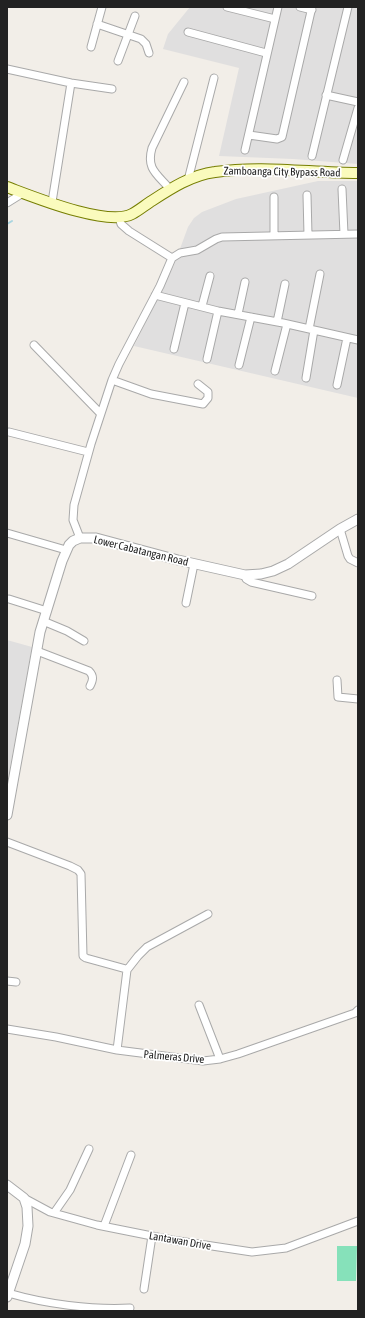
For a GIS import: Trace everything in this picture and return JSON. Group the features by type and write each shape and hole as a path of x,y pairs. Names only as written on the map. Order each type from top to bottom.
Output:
{"main road":[{"name":"Zamboanga City Bypass Road","path":"7,187 96,216 119,218 133,214 170,189 188,180 214,172 248,170 358,173"}],"street":[{"path":"91,47 102,7"},
{"path":"227,7 238,8 275,19"},
{"path":"245,150 266,53 278,7"},
{"path":"248,135 277,139 282,137 312,8 300,7"},
{"path":"312,156 348,7"},
{"path":"118,61 135,16"},
{"path":"97,24 144,41 149,53"},
{"path":"188,32 266,53"},
{"path":"7,69 71,83 112,89"},
{"path":"188,180 214,78"},
{"path":"170,189 151,166 150,157 152,148 184,82"},
{"path":"52,202 71,83"},
{"path":"326,96 358,102"},
{"path":"343,160 358,108"},
{"path":"342,189 344,234"},
{"path":"7,203 23,193"},
{"path":"307,195 308,235"},
{"path":"274,197 274,236"},
{"path":"119,218 121,224 129,231 172,258"},
{"path":"80,538 73,520 73,515 88,452 100,413 119,364 155,295 172,258 180,254 197,250 222,237 358,234"},
{"path":"306,378 311,329 320,274"},
{"path":"202,306 210,276"},
{"path":"238,314 245,282"},
{"path":"277,322 285,284"},
{"path":"155,295 218,311 358,339"},
{"path":"174,349 185,303"},
{"path":"207,359 218,311"},
{"path":"239,365 251,317"},
{"path":"275,371 287,324"},
{"path":"337,385 347,338"},
{"path":"34,345 100,413"},
{"path":"112,380 151,394 203,404 208,398 208,392 198,384"},
{"path":"9,432 88,452"},
{"name":"Lower Cabatangan Road","path":"66,550 73,541 80,538 96,538 194,564 245,575 261,574 273,571 288,564 358,519"},
{"path":"340,530 348,556 350,559 358,563"},
{"path":"7,534 66,550 43,621 7,812"},
{"path":"348,556 358,558"},
{"path":"186,603 194,564"},
{"path":"245,575 246,579 251,582 312,596"},
{"path":"9,599 47,611"},
{"path":"43,621 84,641"},
{"path":"37,651 89,671 93,677 90,686"},
{"path":"337,680 338,697 358,699"},
{"path":"7,842 78,870 81,874 83,956 126,968 127,970"},
{"path":"117,1050 127,970 147,947 208,914"},
{"path":"7,981 16,982"},
{"path":"199,1005 220,1059"},
{"name":"Palmeras Drive","path":"7,1028 117,1050 204,1061 220,1059 238,1054 347,1016 358,1010"},
{"path":"54,1213 70,1190 89,1149"},
{"path":"104,1226 131,1155"},
{"name":"Lantawan Drive","path":"7,1185 24,1198 54,1213 104,1226 152,1236 252,1252 286,1248 358,1221"},
{"path":"24,1198 27,1207 28,1226 25,1244 10,1278 7,1295 38,1301 101,1308 130,1308"},
{"path":"144,1289 152,1236"}],"shaded area":[{"path":"190,7 358,7 358,164 293,159 219,156 239,68 163,49 168,34"},
{"path":"318,181 358,181 358,398 134,346 174,265 188,227 194,218 202,212 236,199"},
{"path":"7,640 32,647 7,784"}],"green space":[{"path":"337,1246 357,1246 356,1281 337,1281"}],"waterway":[{"path":"7,224 12,221"}]}
